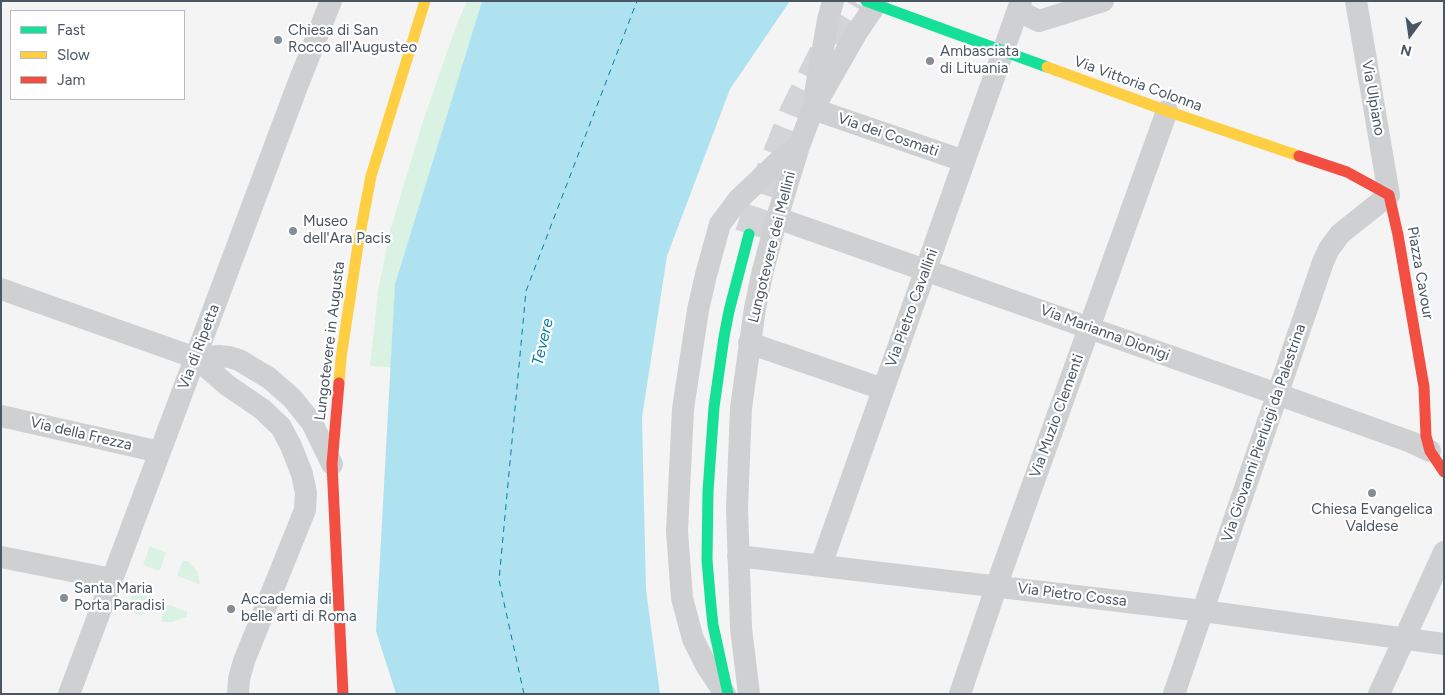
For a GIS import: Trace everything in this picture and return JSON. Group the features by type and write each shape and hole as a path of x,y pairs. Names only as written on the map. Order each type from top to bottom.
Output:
{"main road":[{"name":"Lungotevere in Augusta","path":"343,694 332,464 341,358 366,204 381,141 425,1"},
{"name":"Via Vittoria Colonna","path":"873,2 1167,111 1347,172 1389,194"},
{"name":"Piazza Cavour","path":"1389,194 1398,235 1424,387 1426,436 1430,451 1444,472"},
{"name":"Lungotevere dei Mellini","path":"726,694 711,606 707,560 708,491 714,406 724,337 749,234"},
{"name":"Piazza Cavour","path":"1424,387 1436,425"}],"street":[{"name":"Via di Ripetta","path":"69,694 298,84 331,1"},
{"path":"813,109 833,1"},
{"path":"1019,6 1039,21 1103,1"},
{"name":"Via Ulpiano","path":"1356,1 1389,194"},
{"name":"Lungotevere dei Mellini","path":"749,694 741,636 737,508 739,439 749,343 763,270 799,146 813,109 873,2"},
{"name":"Via Pietro Cavallini","path":"820,565 1019,6"},
{"name":"Via dei Cosmati","path":"813,109 964,161"},
{"name":"Via Muzio Clementi","path":"960,694 996,587 1167,111"},
{"path":"726,694 706,665 693,639 682,598 677,531 683,409 698,310 720,224 738,200 780,160 799,146"},
{"name":"Via Giovanni Pierluigi da Palestrina","path":"1174,694 1329,249 1340,234 1389,194"},
{"name":"Via Marianna Dionigi","path":"778,218 1277,394 1411,442 1430,451"},
{"path":"1,289 196,358 228,385 262,409 281,427 295,455 306,493 305,510 303,520 244,661 239,678 238,694"},
{"path":"749,343 883,389"},
{"path":"196,358 228,357 247,364 269,378 292,398 312,423 332,464"},
{"name":"Via della Frezza","path":"1,416 160,452"},
{"path":"1379,694 1444,552"},
{"name":"Via Pietro Cossa","path":"738,556 1204,611 1444,644"},
{"path":"1,558 112,578"}],"green space":[{"path":"467,1 482,1 395,284 391,367 370,366 378,291 390,231 423,121"},
{"path":"150,546 166,553 160,570 143,565"},
{"path":"183,561 188,561 197,571 199,584 178,576"},
{"path":"134,590 149,598 145,612 141,615 126,610"},
{"path":"170,605 187,612 187,616 173,622 161,622 164,608"}],"water":[{"name":"Tevere","path":"482,1 790,1 730,89 667,256 642,417 646,590 660,694 396,694 376,631 395,284"}],"ferry route":[{"path":"524,694 499,580 526,291 637,1"}],"tunnel":[{"path":"749,234 765,183 794,111 829,41 853,1"}],"traffic: fast":[{"path":"866,1 1047,67"},
{"path":"728,694 713,625 711,606 707,560 708,491 714,407 724,337 749,234"}],"traffic: slow":[{"path":"339,383 358,245 371,176 425,1"},
{"path":"1047,67 1167,111 1299,156"}],"traffic: jam":[{"path":"1299,156 1347,172 1389,195 1398,235 1424,387 1426,436 1430,451 1444,472"},
{"path":"339,383 332,464 343,694"}],"place":[{"name":"Chiesa di San Rocco all'Augusteo","path":"278,40"},
{"name":"Ambasciata di Lituania","path":"930,61"},
{"name":"Museo dell'Ara Pacis","path":"293,231"},
{"name":"Chiesa Evangelica Valdese","path":"1372,493"},
{"name":"Santa Maria Porta Paradisi","path":"64,598"},
{"name":"Accademia di belle arti di Roma","path":"231,609"}]}
